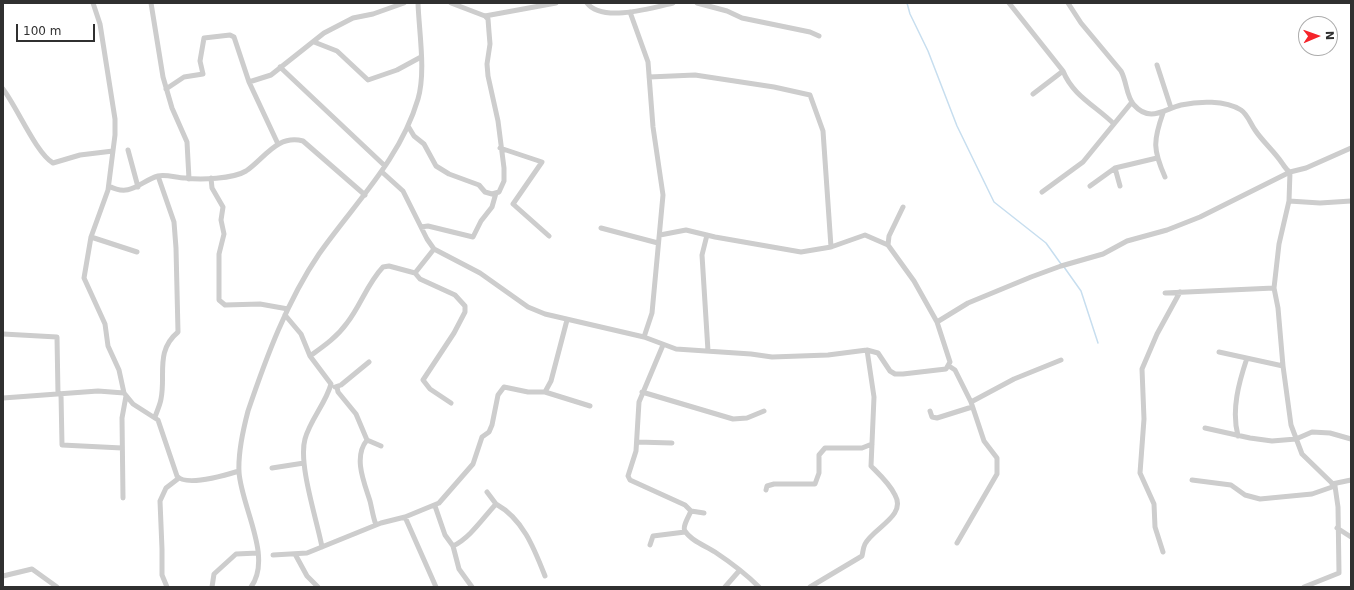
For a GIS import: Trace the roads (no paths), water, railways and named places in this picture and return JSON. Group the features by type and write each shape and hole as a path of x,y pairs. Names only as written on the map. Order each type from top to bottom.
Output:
{"street":[{"path":"93,3 100,24 116,119 109,186 101,213 91,237 84,278 105,324 108,346 119,370 125,394 122,418 123,498"},
{"path":"151,3 166,89 172,108 187,142 189,179"},
{"path":"249,82 271,75 280,66 314,42 324,33 353,18 373,14 404,3"},
{"path":"251,587 257,574 260,560 243,498 239,471 248,411 288,309 318,256 382,172 408,126 418,99 423,73 420,57 418,3"},
{"path":"451,3 485,16 556,3"},
{"path":"587,3 590,8 599,12 630,12 673,3"},
{"path":"697,3 727,11 742,18 810,32 819,36"},
{"path":"1009,3 1063,71 1073,90 1087,103 1100,110 1114,124"},
{"path":"1068,3 1082,23 1121,71 1125,78 1132,102 1143,112 1150,114 1163,113 1171,108 1203,102 1224,104 1241,110 1251,122 1254,130 1278,157 1286,170 1290,172"},
{"path":"630,12 648,62 653,127 658,153 662,195 660,235 652,313 644,337"},
{"path":"421,227 428,226 473,237 481,221 492,207 496,193 499,192 504,181 498,121 487,70 489,32 488,19 485,16"},
{"path":"166,89 184,77 203,74 200,61 204,38 230,35 234,37 240,51 249,82 278,144"},
{"path":"314,42 337,52 368,80 397,70 420,57"},
{"path":"1157,65 1171,108"},
{"path":"280,66 385,166"},
{"path":"1033,94 1063,71"},
{"path":"650,77 695,75 774,87 810,95 823,131 831,247"},
{"path":"3,89 11,99 38,147 48,160 53,163 80,155 113,151"},
{"path":"1042,192 1083,162 1132,102"},
{"path":"1163,113 1155,135 1157,158 1165,177"},
{"path":"408,126 414,136 424,144 436,166 449,174 479,185 485,192 492,194 496,193"},
{"path":"109,186 123,190 138,186 158,176 189,179 212,178 243,172 278,144 293,139 303,141 364,196"},
{"path":"500,148 542,162 513,204 549,236"},
{"path":"937,322 968,303 1061,266 1103,254 1127,241 1167,230 1200,216 1290,172 1306,168 1351,148"},
{"path":"128,150 138,186"},
{"path":"1090,186 1115,168 1157,158"},
{"path":"1115,168 1120,186"},
{"path":"382,172 403,191 434,249 480,274 528,307 567,320 589,323 644,337 676,349 751,354 772,357 828,355 867,350 878,353 890,371 895,374 938,371 946,369 949,366"},
{"path":"1290,172 1289,201 1279,244 1274,288 1278,308 1283,366 1291,425 1302,454 1333,485 1338,507 1337,528 1339,573 1304,587"},
{"path":"155,417 161,399 161,369 164,355 170,339 178,332 174,222 158,176"},
{"path":"212,178 212,188 223,207 221,220 224,234 219,254 219,300 225,305 260,304 288,309"},
{"path":"1289,201 1320,203 1351,201"},
{"path":"888,246 888,236 903,207"},
{"path":"601,228 658,243"},
{"path":"660,235 686,230 802,252 831,247 865,234 888,246 914,281 937,322 949,358 949,366"},
{"path":"707,235 702,255 708,351"},
{"path":"91,237 137,252"},
{"path":"415,274 434,249"},
{"path":"310,356 339,333 348,322 367,287 383,267 389,266 415,274 420,279 455,295 464,306 465,312 454,333 423,380 430,389 451,403"},
{"path":"1165,292 1274,288"},
{"path":"1163,552 1155,527 1154,504 1140,473 1144,419 1142,369 1157,334 1180,292"},
{"path":"285,315 300,334 310,356 331,384 305,438 303,449 304,463 322,547"},
{"path":"545,392 551,381 567,320"},
{"path":"3,334 57,337 62,445 122,448"},
{"path":"662,345 660,354 642,392 637,413 637,442 628,472 630,480 685,505 691,511 704,513"},
{"path":"810,587 862,556 865,544 881,526 894,516 898,507 896,496 871,466 874,397 867,350"},
{"path":"1219,352 1283,366"},
{"path":"1238,436 1237,390 1247,358"},
{"path":"930,411 932,417 937,418 972,405 1014,379 1061,360"},
{"path":"330,388 337,387 369,362"},
{"path":"949,366 955,370 972,405 984,441 997,458 997,474 957,542"},
{"path":"337,387 338,392 356,414 367,440 380,446"},
{"path":"273,555 308,553 376,526 439,504 473,464 482,437 489,432 492,425 501,389 508,387 528,392 545,392 590,406"},
{"path":"3,398 98,391 125,394 134,404 155,417 160,423 175,472 179,478 191,481 239,471"},
{"path":"642,392 733,419 747,418 764,411"},
{"path":"1205,428 1238,436 1272,441 1296,439 1312,432 1330,433 1351,438"},
{"path":"367,440 362,446 360,454 361,470 376,526"},
{"path":"637,442 672,443"},
{"path":"766,490 766,486 774,484 814,484 819,473 819,455 825,448 862,448 872,444"},
{"path":"272,468 304,463"},
{"path":"167,587 162,574 160,502 166,488 179,478"},
{"path":"1192,480 1232,485 1245,495 1260,499 1312,494 1333,485 1351,480"},
{"path":"487,492 496,504 505,508 524,528 529,536 532,548 545,576"},
{"path":"453,546 470,533 496,504"},
{"path":"435,506 445,535 453,546 459,569 472,587"},
{"path":"685,532 684,528 691,511"},
{"path":"405,517 436,587"},
{"path":"1337,528 1351,537"},
{"path":"650,545 652,536 685,532 759,587"},
{"path":"212,587 214,574 236,554 258,553"},
{"path":"295,554 307,576 318,587"},
{"path":"3,576 32,569 57,587"},
{"path":"726,587 739,571"}],"waterway":[{"path":"907,3 910,14 928,51 957,126 994,202 1046,243 1061,264"},
{"path":"1064,267 1081,291 1098,343"}]}
